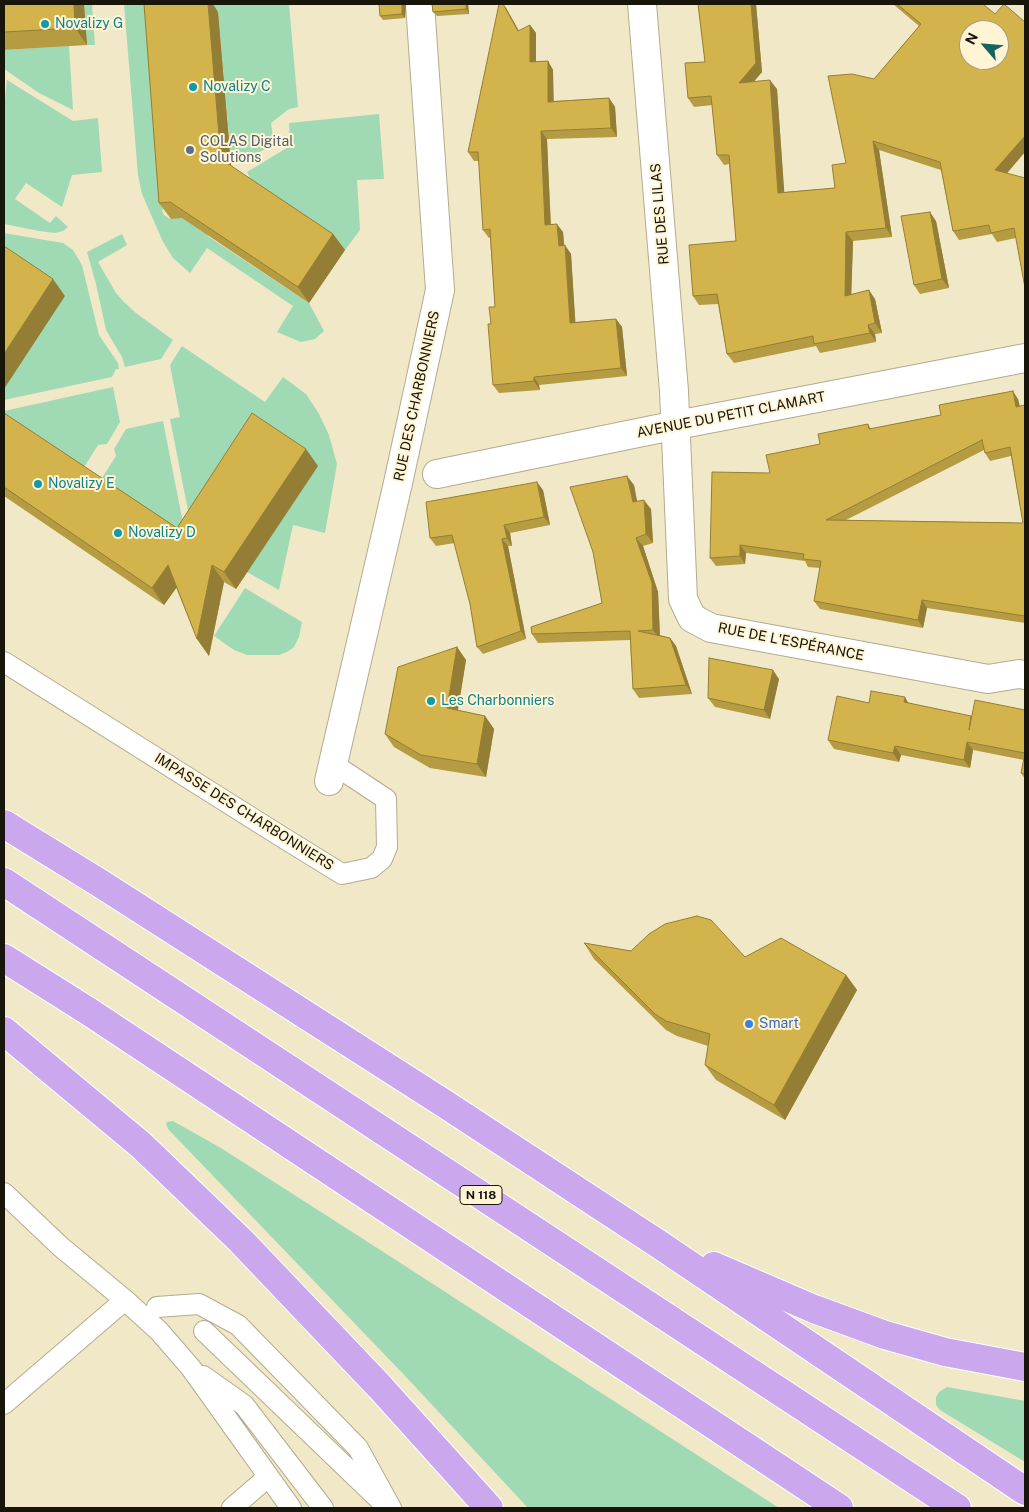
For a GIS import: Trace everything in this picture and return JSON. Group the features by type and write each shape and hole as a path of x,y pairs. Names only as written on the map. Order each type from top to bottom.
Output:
{"highway":[{"path":"4,824 412,1083 657,1242 1025,1492"},
{"name":"N 118","path":"4,882 957,1508"},
{"path":"4,958 88,1011 839,1508"},
{"path":"4,1031 141,1145 241,1241 380,1387 490,1508"},
{"path":"657,1242 814,1309 885,1335 946,1352 1025,1367"}],"street":[{"name":"RUE DES CHARBONNIERS","path":"331,772 398,483 440,290 420,4"},
{"name":"RUE DES LILAS","path":"642,4 676,425"},
{"name":"AVENUE DU PETIT CLAMART","path":"437,474 676,425 1025,358"},
{"name":"RUE DE L'ESPÉRANCE","path":"676,425 683,599 692,618 712,628 988,679 1019,674 1025,675"}],"lane":[{"name":"IMPASSE DES CHARBONNIERS","path":"4,662 342,874 371,868 382,859 387,847 386,799 331,772"},
{"path":"4,1194 61,1247 159,1331 191,1368 291,1508"},
{"path":"4,1404 125,1300"},
{"path":"156,1307 199,1304 238,1325 358,1448 390,1508"},
{"path":"204,1331 342,1465 390,1508"},
{"path":"191,1368 244,1405 323,1508"},
{"path":"232,1508 268,1477"}],"green space":[{"path":"84,4 92,4 95,45 87,45"},
{"path":"124,4 289,4 298,107 289,109 271,123 274,144 242,162 238,157 231,158 218,12 162,211 170,219 188,211 209,237 309,303 324,331 315,339 301,342 277,332 293,306 207,248 190,273 173,258 163,242 142,194 138,175"},
{"path":"69,46 73,110 39,93 4,69 4,50"},
{"path":"7,80 73,121 98,118 102,172 72,175 62,207 26,183 15,199 50,223 56,216 68,227 63,231 55,233 4,224 4,109"},
{"path":"379,114 384,179 357,180 360,230 345,250 245,184 250,178 247,172 290,146 289,123"},
{"path":"4,233 63,243 73,250 82,265 99,335 118,363 119,369 116,369 112,377 4,400"},
{"path":"122,234 127,245 98,262 116,293 124,302 173,340 161,359 125,367 122,357 106,330 87,252"},
{"path":"182,346 265,402 283,377 306,394 319,414 329,435 337,464 325,533 293,525 279,590 247,572 191,526 170,419 180,417 170,365"},
{"path":"113,387 120,422 107,444 98,445 81,472 4,422 4,411"},
{"path":"163,421 184,528 177,537 98,484 116,456 114,449 126,429"},
{"path":"245,588 302,622 299,637 294,647 279,655 247,655 234,650 214,636"},
{"path":"173,1121 221,1148 779,1508 528,1508 408,1379 168,1129 167,1122"},
{"path":"947,1387 1025,1401 1025,1462 940,1410 936,1405 936,1397 939,1392"}],"building":[{"path":"4,4 74,4 75,28 4,32"},
{"name":"Novalizy C","path":"144,4 208,4 221,159 333,234 298,287 170,202 159,203"},
{"path":"379,4 402,4 402,14 380,16"},
{"path":"432,4 466,4 466,9 433,12"},
{"path":"499,4 503,4 518,31 530,25 530,62 548,61 548,102 609,98 611,128 541,131 545,225 557,224 559,246 565,245 570,323 616,319 621,368 534,377 534,381 493,385 488,324 491,324 489,307 495,307 490,229 483,230 478,152 468,152"},
{"path":"698,4 751,4 756,63 739,83 770,80 778,193 835,188 832,165 846,163 828,76 852,74 874,79 921,24 897,4 983,4 995,14 1004,4 1025,22 1025,136 995,170 1025,178 1025,288 1014,228 991,233 989,225 953,231 940,162 873,141 886,228 846,232 845,296 869,290 875,323 868,325 870,333 814,344 813,336 727,354 717,294 693,296 689,245 736,241 729,155 717,155 711,96 688,98 685,63 705,62"},
{"path":"930,212 942,279 914,285 901,216"},
{"path":"4,246 53,279 4,354"},
{"path":"1013,391 1016,407 1025,405 1025,616 922,600 918,620 814,601 821,561 803,559 804,554 740,545 740,556 710,558 712,472 770,473 766,455 820,444 818,434 868,424 869,429 941,415 939,405","holes":["982,440 985,453 1010,447 1023,523 826,520"]},
{"path":"4,413 177,528 252,413 306,449 224,572 212,565 197,639 168,565 152,588 4,487"},
{"path":"627,476 633,502 644,500 646,534 636,538 652,583 653,630 638,631 670,638 686,685 633,689 630,631 532,634 531,627 602,603 593,552 570,487"},
{"path":"537,482 544,517 504,525 507,538 502,539 521,631 477,647 470,604 452,535 430,538 426,502"},
{"name":"Les Charbonniers","path":"457,647 447,708 485,716 477,764 421,755 385,734 398,667"},
{"path":"709,658 773,670 764,710 708,698"},
{"path":"871,691 905,697 904,702 971,716 969,730 975,700 1025,710 1025,753 967,742 964,760 895,746 893,753 828,740 837,696 869,703"},
{"path":"1025,753 1025,774 1021,773"},
{"name":"Smart","path":"697,916 711,920 745,957 781,938 846,975 774,1105 705,1065 710,1034 666,1021 655,1014 584,943 631,951 649,934 665,924"}],"place":[{"name":"Novalizy G","path":"45,24"},
{"name":"Novalizy C","path":"193,87"},
{"name":"COLAS Digital Solutions","path":"190,150"},
{"name":"Novalizy E","path":"38,484"},
{"name":"Novalizy D","path":"118,533"},
{"name":"Les Charbonniers","path":"431,701"},
{"name":"Smart","path":"749,1024"}]}
